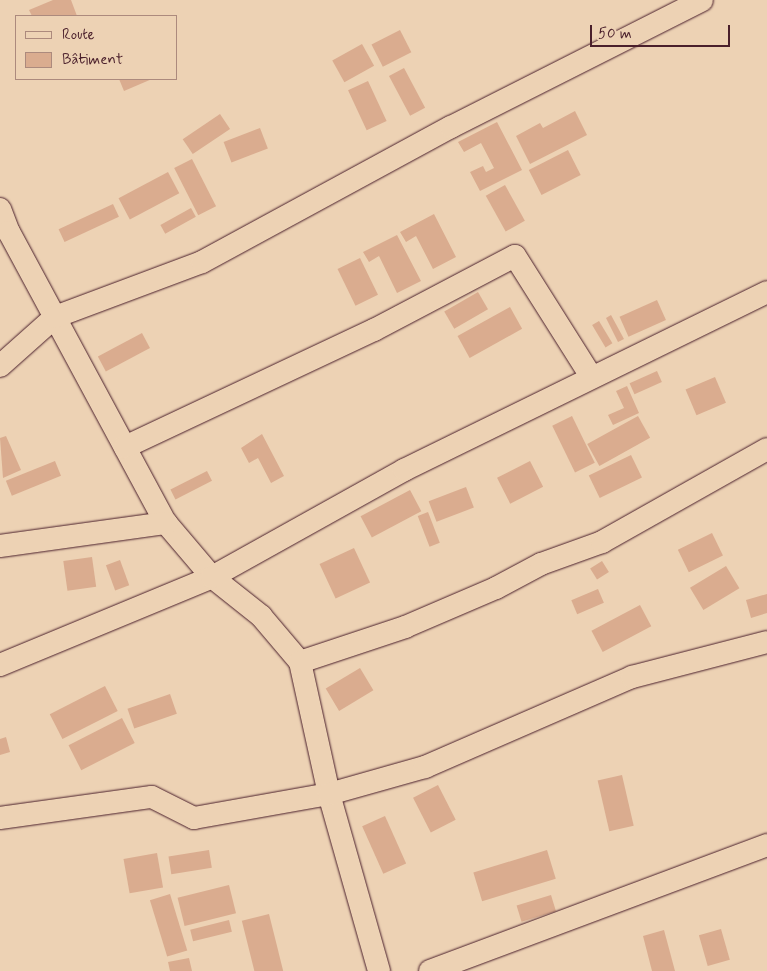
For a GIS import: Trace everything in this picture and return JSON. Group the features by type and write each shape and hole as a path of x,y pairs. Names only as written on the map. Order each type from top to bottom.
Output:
{"street":[{"path":"0,366 55,317 202,262 452,127 702,0"},
{"path":"0,210 4,234 55,317 166,522 212,577 260,616 300,662 329,794 379,971"},
{"path":"125,447 374,330 515,256 591,376"},
{"path":"0,665 212,577 404,470 591,376 767,292"},
{"path":"300,662 405,627 496,588 541,564 602,542 767,449"},
{"path":"0,546 166,522"},
{"path":"0,818 152,797 194,818 329,794 426,767 632,677 767,642"},
{"path":"430,971 767,845"}],"building":[{"path":"53,0 71,0 77,15 32,15 29,10"},
{"path":"400,30 411,52 383,67 371,45"},
{"path":"362,44 374,66 344,82 332,60"},
{"path":"404,68 425,108 410,116 389,76"},
{"path":"119,80 150,80 124,91"},
{"path":"368,81 387,121 367,130 348,90"},
{"path":"575,111 587,135 530,164 516,136 540,123 543,128"},
{"path":"220,114 230,129 193,154 183,139"},
{"path":"497,122 522,170 480,191 470,172 483,166 486,172 494,168 481,143 464,152 458,142"},
{"path":"260,128 268,149 231,163 224,142"},
{"path":"568,150 581,175 542,195 529,170"},
{"path":"192,159 216,206 198,215 174,168"},
{"path":"168,172 179,193 130,219 119,198"},
{"path":"505,185 525,221 506,232 486,196"},
{"path":"113,204 119,217 65,242 59,229"},
{"path":"191,208 196,217 165,234 160,225"},
{"path":"434,214 456,257 433,269 416,236 406,242 400,232"},
{"path":"397,235 421,281 397,293 379,256 369,262 363,252"},
{"path":"360,258 378,295 356,306 338,269"},
{"path":"478,292 488,309 454,329 444,312"},
{"path":"657,300 666,320 628,337 620,317"},
{"path":"510,307 522,329 470,358 458,336"},
{"path":"611,315 624,339 618,342 606,318"},
{"path":"599,321 612,343 606,347 592,325"},
{"path":"142,333 150,348 106,371 98,356"},
{"path":"657,371 662,382 634,394 630,383"},
{"path":"715,377 726,403 696,415 686,390"},
{"path":"627,386 639,413 613,425 608,415 624,408 616,391"},
{"path":"572,416 595,463 575,472 552,426"},
{"path":"638,416 650,438 599,466 587,444"},
{"path":"262,434 284,476 271,483 258,458 249,463 241,448"},
{"path":"6,436 21,470 3,478 0,438"},
{"path":"631,455 642,477 600,498 589,476"},
{"path":"55,461 61,476 12,496 6,481"},
{"path":"530,461 543,487 510,504 497,478"},
{"path":"207,471 212,481 175,499 170,490"},
{"path":"466,487 474,508 437,522 429,501"},
{"path":"410,490 421,511 372,537 361,516"},
{"path":"428,512 440,543 430,547 418,516"},
{"path":"712,533 723,555 689,572 678,550"},
{"path":"354,548 370,582 336,598 320,564"},
{"path":"92,557 96,587 67,591 63,561"},
{"path":"120,560 129,585 115,591 106,565"},
{"path":"602,561 609,572 597,579 590,568"},
{"path":"726,566 739,588 703,610 690,588"},
{"path":"598,589 604,603 577,614 571,600"},
{"path":"767,594 767,613 751,618 746,600"},
{"path":"640,605 651,626 603,652 591,631"},
{"path":"360,668 373,690 339,711 326,689"},
{"path":"105,686 118,711 62,739 50,714"},
{"path":"170,694 177,714 134,729 127,709"},
{"path":"122,718 135,743 81,770 69,745"},
{"path":"6,737 10,752 0,755 0,739"},
{"path":"622,775 634,826 609,831 598,781"},
{"path":"438,785 456,820 431,832 413,798"},
{"path":"385,816 406,864 383,874 362,826"},
{"path":"209,850 212,868 171,874 169,856"},
{"path":"547,850 556,879 482,901 473,873"},
{"path":"157,853 163,887 130,893 124,859"},
{"path":"229,885 236,913 185,926 178,898"},
{"path":"170,894 187,950 167,957 150,900"},
{"path":"551,895 556,911 522,922 517,906"},
{"path":"269,914 283,971 254,971 242,921"},
{"path":"229,920 232,932 193,941 190,930"},
{"path":"721,929 730,960 708,966 699,935"},
{"path":"664,930 675,971 652,971 643,936"},
{"path":"189,958 192,971 170,971 168,962"}]}
